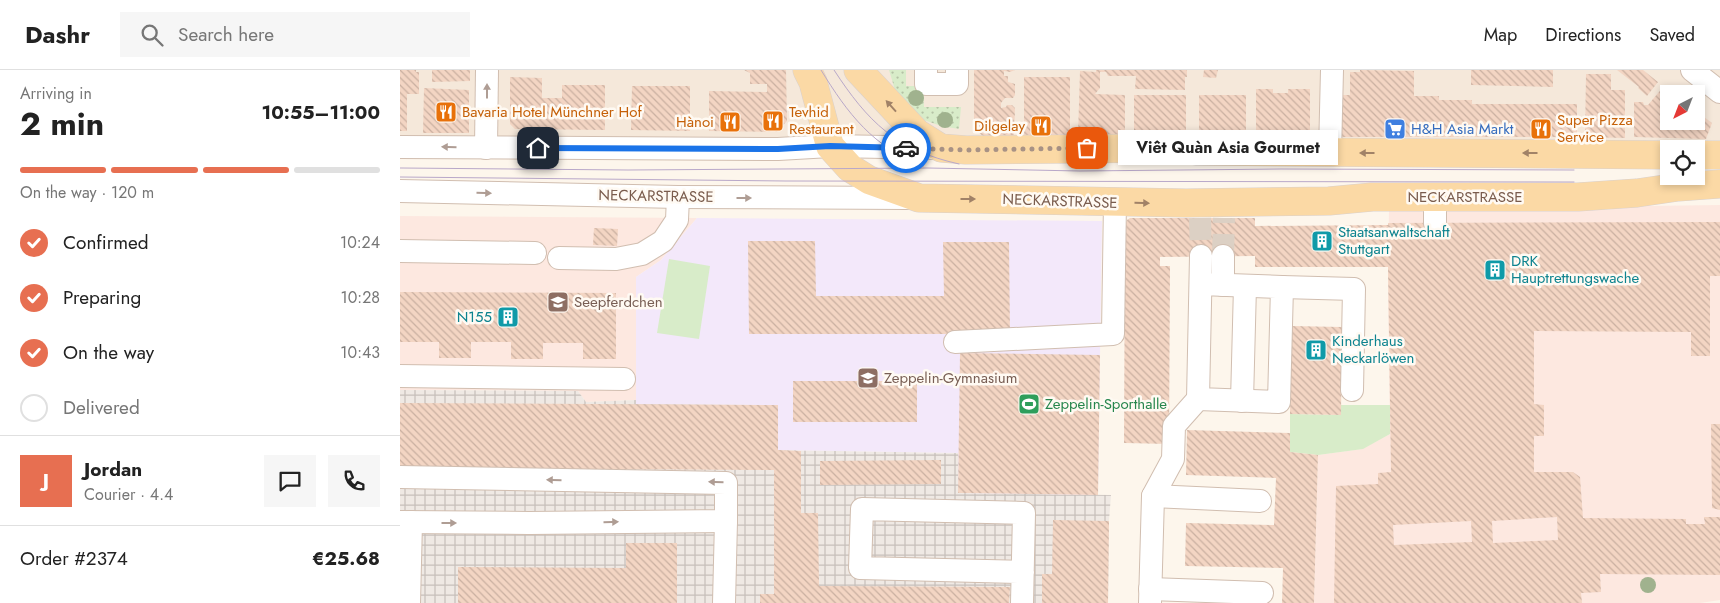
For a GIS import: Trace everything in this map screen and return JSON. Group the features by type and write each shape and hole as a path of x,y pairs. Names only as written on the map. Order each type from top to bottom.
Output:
{"main road":[{"path":"807,70 813,82 830,146 850,168 869,180 919,198"},
{"path":"858,70 917,133 941,148 966,150 1174,148 1196,151 1330,153 1660,155"},
{"path":"1578,154 1594,164 1599,176 1594,190 1578,197"},
{"path":"1637,193 1626,187 1621,176 1626,164 1641,155"},
{"path":"1705,155 1720,155"},
{"name":"NECKARSTRASSE","path":"919,198 1115,202 1193,211 1228,210 1372,197 1435,210 1720,184"}],"street":[{"path":"486,148 487,70"},
{"path":"926,70 926,84 957,84 957,70"},
{"path":"1330,153 1332,70"},
{"path":"1692,70 1720,92"},
{"path":"400,146 486,148 778,149 830,146 941,148"},
{"name":"NECKARSTRASSE","path":"400,191 678,197 919,198"},
{"path":"560,258 616,259 642,254 663,241 677,220 678,197"},
{"path":"955,342 1113,334 1115,202"},
{"path":"400,251 535,253"},
{"path":"1201,256 1212,285"},
{"path":"1223,256 1212,285 1198,399 1174,426 1173,459 1153,496 1150,596 1262,593"},
{"path":"1212,285 1354,288 1352,390"},
{"path":"1242,401 1245,286"},
{"path":"1198,399 1279,402 1282,287"},
{"path":"400,376 624,379"},
{"path":"400,477 726,483 724,603"},
{"path":"1153,496 1260,502"},
{"path":"1022,603 1023,572 1024,513 862,509 860,568 1023,572"},
{"path":"410,603 405,522 726,521"}],"shaded area":[{"path":"400,70 1720,70 1720,148 1705,148 1705,140 1660,140 1660,148 400,138"},
{"path":"1720,205 1720,600 1700,603 1314,603 1318,455 1362,449 1390,434 1389,211 1603,210 1647,206"},
{"name":"N155","path":"400,216 697,218 661,260 636,277 636,400 586,402 578,391 400,390"},
{"name":"Zeppelin-Gymnasium","path":"697,218 1102,221 1098,495 958,493 958,453 778,450 778,405 636,404 636,277 661,260"},
{"path":"400,390 578,391 586,402 636,400 637,404 778,405 778,450 959,453 958,493 1111,495 1108,603 400,603"}],"green space":[{"path":"889,70 906,70 906,86 923,86 924,107 961,107 959,129 941,126 921,119 895,90"},
{"path":"669,259 710,266 699,339 657,333"},
{"path":"1341,405 1390,405 1390,434 1363,449 1318,455 1290,452 1290,414 1341,415"}],"building":[{"path":"400,70 416,70 416,72 419,72 419,94 407,94 407,131 400,131"},
{"path":"432,70 470,70 470,81 432,82"},
{"path":"744,70 786,70 787,121 777,132 709,131 709,91 767,92 767,84 750,84 750,73"},
{"path":"974,70 1015,70 1010,72 1004,71 1004,76 1008,76 1008,82 1015,84 1015,95 1013,98 1005,98 1001,103 1001,108 1012,105 1015,108 1014,136 983,136 974,129"},
{"path":"1096,70 1187,70 1187,77 1185,77 1185,90 1135,89 1136,76 1108,76 1106,72 1100,72 1100,88 1095,94 1125,95 1125,136 1078,135 1080,71 1096,72"},
{"path":"1204,70 1218,70 1216,78 1203,77"},
{"path":"1360,70 1414,71 1414,96 1439,96 1439,100 1472,100 1472,104 1577,104 1577,137 1339,137 1339,95 1350,95 1350,72 1360,72"},
{"path":"1471,70 1553,70 1553,87 1471,85"},
{"path":"1617,70 1643,70 1658,82 1647,96 1639,87"},
{"path":"1586,74 1611,74 1611,90 1625,90 1625,138 1585,137"},
{"path":"510,77 542,78 542,98 562,98 562,85 605,85 605,130 515,129 510,124"},
{"path":"1024,77 1070,77 1070,136 1024,136"},
{"path":"632,86 690,86 690,131 631,130"},
{"name":"Bavaria Hotel Münchner Hof","path":"424,88 469,90 469,133 423,133"},
{"path":"1256,89 1273,89 1273,93 1288,93 1288,89 1310,89 1310,136 1256,136"},
{"path":"1660,91 1660,130 1705,130 1705,118 1712,123 1706,139 1634,137 1634,102 1643,102 1644,105 1648,105"},
{"path":"1134,95 1186,95 1186,135 1134,135"},
{"path":"1199,95 1246,95 1246,135 1199,135"},
{"path":"1130,218 1255,218 1255,226 1388,225 1388,223 1720,222 1720,276 1710,276 1710,356 1691,356 1691,332 1534,331 1534,404 1544,405 1544,436 1534,436 1534,472 1573,472 1580,477 1583,518 1686,519 1686,524 1705,524 1704,517 1720,517 1720,575 1600,574 1601,592 1581,593 1582,603 1334,603 1336,486 1378,484 1378,473 1391,472 1388,267 1255,267 1255,256 1160,257 1160,266 1170,266 1169,444 1124,443 1125,226","holes":["1557,517 1558,540 1493,543 1492,521","1471,521 1472,542 1394,545 1393,525"]},
{"path":"594,228 618,229 617,246 593,245"},
{"path":"748,241 815,241 816,296 944,296 943,242 1009,242 1010,334 749,334"},
{"name":"N155","path":"400,292 616,293 616,359 583,359 583,343 543,343 543,359 511,359 511,342 471,342 471,358 439,358 439,342 400,342"},
{"name":"Kinderhaus Neckarlöwen","path":"1291,326 1342,327 1341,415 1290,414"},
{"name":"Zeppelin-Sporthalle","path":"960,353 1100,355 1098,495 958,493"},
{"path":"793,381 917,381 917,422 793,422"},
{"path":"400,403 778,405 778,450 801,451 801,513 818,513 819,586 1010,587 1009,603 760,603 760,594 774,594 774,470 400,468"},
{"path":"1711,424 1720,424 1720,510 1712,508"},
{"path":"1187,430 1290,433 1290,452 1318,455 1314,603 1282,603 1283,568 1185,566 1186,523 1274,525 1276,478 1186,475"},
{"path":"941,460 941,484 820,485 820,461"},
{"path":"1053,520 1109,521 1108,603 1042,603 1042,574 1052,574"},
{"path":"626,543 677,543 677,603 458,603 458,567 626,568"}],"tunnel":[{"path":"1200,218 1201,256"},
{"path":"1223,256 1224,218"}],"tram line":[{"path":"821,70 841,101 863,127 890,149 923,166"},
{"path":"834,70 859,105 886,131 918,151 959,164"},
{"path":"400,168 628,170 928,168 1080,171 1281,169 1574,170"},
{"path":"400,177 786,181 1574,182"}],"way so far":[{"path":"906,148 966,150 1087,148"}],"place":[{"name":"Bavaria Hotel Münchner Hof","path":"446,112"},
{"name":"Tevhid Restaurant","path":"773,121"},
{"name":"Hànoi","path":"730,122"},
{"name":"Dilgelay","path":"1041,126"},
{"name":"H&H Asia Markt","path":"1395,129"},
{"name":"Super Pizza Service","path":"1541,129"},
{"name":"Viêt Quàn Asia Gourmet","path":"1087,148"},
{"name":"Staatsanwaltschaft Stuttgart","path":"1322,241"},
{"name":"DRK Hauptrettungswache","path":"1495,270"},
{"name":"Seepferdchen","path":"558,302"},
{"name":"N155","path":"508,317"},
{"name":"Kinderhaus Neckarlöwen","path":"1316,350"},
{"name":"Zeppelin-Gymnasium","path":"868,378"},
{"name":"Zeppelin-Sporthalle","path":"1029,404"}],"route":[{"path":"538,148 778,149 830,146 906,148"}]}
